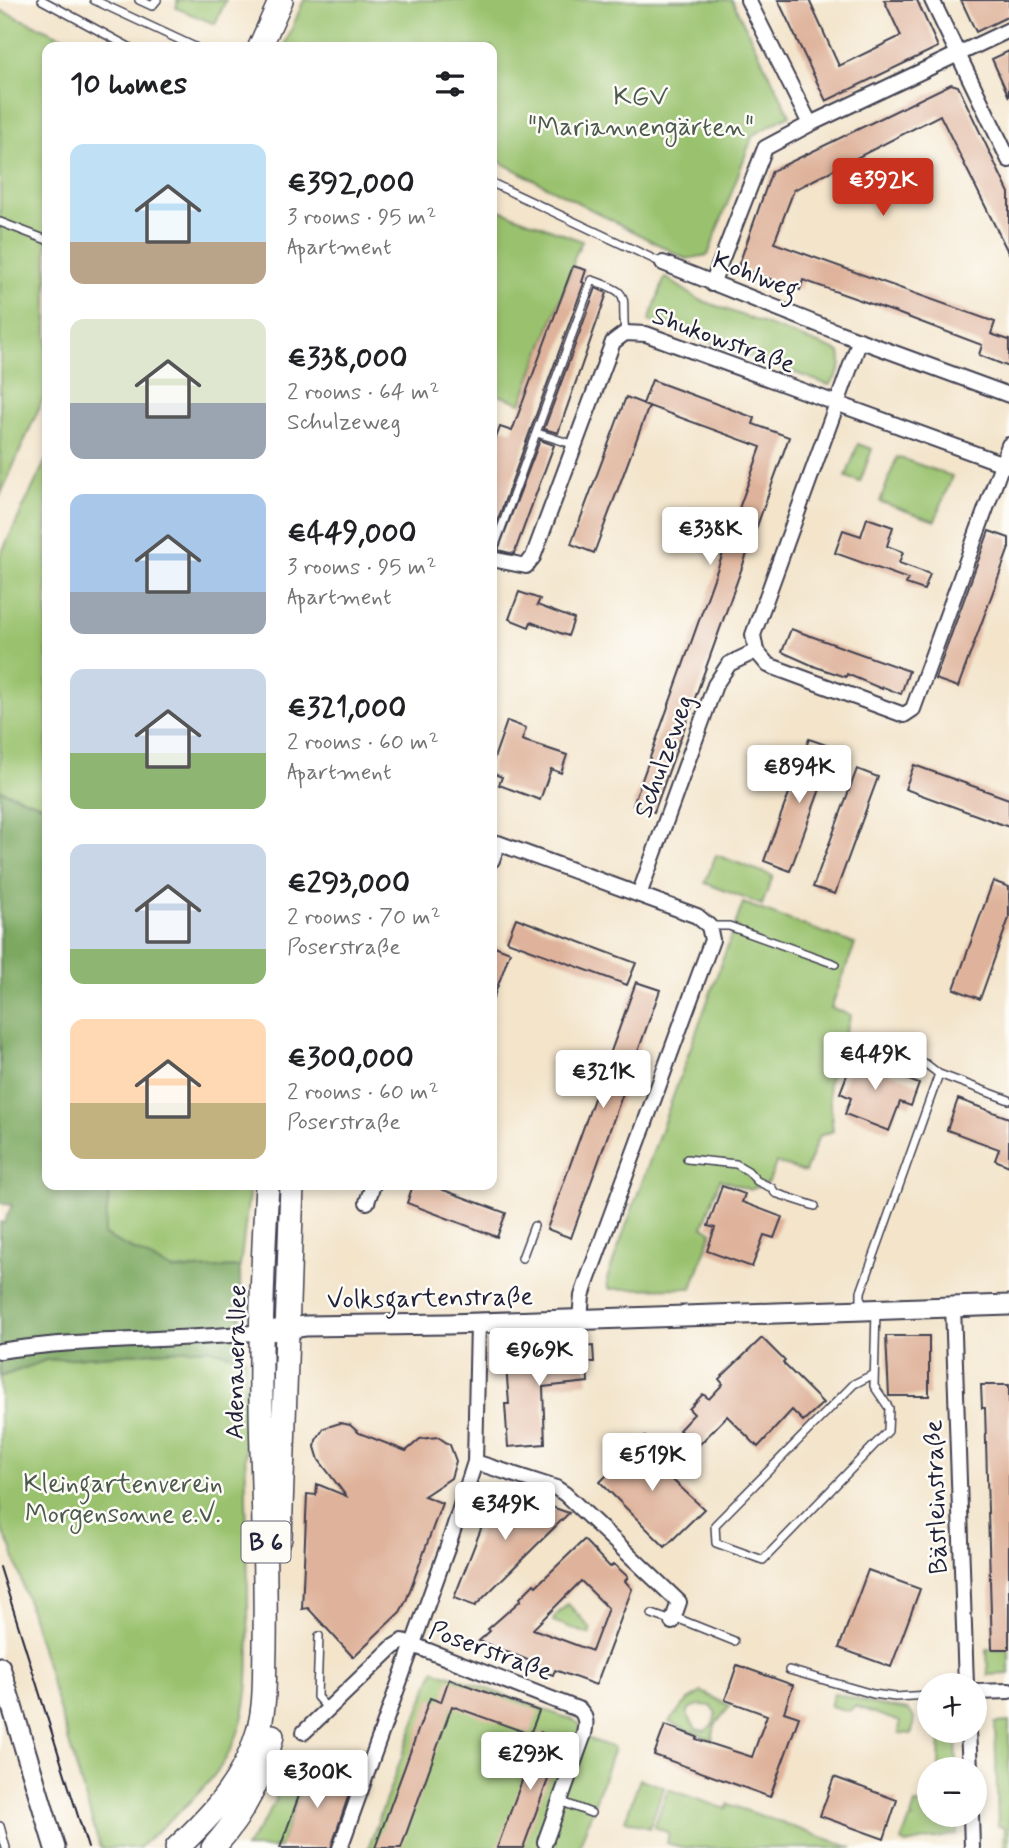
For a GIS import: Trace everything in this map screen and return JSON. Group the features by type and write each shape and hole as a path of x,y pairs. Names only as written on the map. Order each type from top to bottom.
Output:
{"main road":[{"path":"262,42 281,0"},
{"name":"Adenauerallee","path":"177,1848 220,1805 231,1790 253,1751 264,1706 262,1332 267,1190"},
{"name":"Adenauerallee","path":"213,1848 224,1836 251,1792 265,1758 279,1691 280,1495 292,1190"},
{"name":"Volksgartenstraße","path":"262,1332 317,1325 478,1323 1009,1305"},
{"path":"0,1670 55,1848"}],"street":[{"path":"748,0 810,124"},
{"path":"932,0 1009,160"},
{"path":"712,284 765,148 1009,30"},
{"name":"Kohlweg","path":"663,263 712,284 1009,394"},
{"name":"Shukowstraße","path":"497,553 526,566 533,557 613,342 625,333 646,334 1005,465"},
{"path":"860,340 753,635 756,651 768,665 904,715 913,709 1005,465 1009,445"},
{"name":"Schulzeweg","path":"639,895 715,685 729,664 756,651"},
{"path":"497,843 697,916 709,926 712,940 586,1281 580,1319"},
{"path":"367,1202 371,1190"},
{"name":"Bästleinstraße","path":"953,1306 967,1673"},
{"path":"304,1732 393,1647 403,1641 413,1644 475,1462 478,1323"},
{"name":"Volksgartenstraße","path":"0,1351 41,1345 262,1332"},
{"path":"475,1462 563,1493 679,1602 673,1619"},
{"name":"Poserstraße","path":"340,1848 413,1644 580,1710 586,1723 584,1734 545,1842"},
{"path":"987,1692 1009,1691"},
{"path":"971,1827 972,1848"}],"lane":[{"path":"42,0 120,42"},
{"path":"94,0 184,42"},
{"path":"139,0 152,6 157,0"},
{"name":"Kohlweg","path":"497,185 663,263"},
{"path":"0,222 42,238"},
{"path":"497,544 592,280 616,288 623,295 625,333"},
{"path":"537,433 575,445"},
{"path":"709,926 729,926 835,964"},
{"path":"867,1041 926,1063 939,1074 1009,1100"},
{"path":"874,1374 854,1384 715,1525 716,1543 763,1560 888,1431 889,1408 874,1386 874,1374 869,1309 861,1292 939,1074"},
{"path":"687,1159 736,1164 757,1181 772,1188 775,1193 815,1206"},
{"path":"522,1258 534,1226"},
{"path":"652,1614 734,1641"},
{"path":"319,1636 317,1697 328,1710"},
{"path":"789,1670 873,1694 895,1697 917,1696"},
{"path":"560,1801 591,1813"},
{"path":"0,1826 6,1848"}],"green space":[{"path":"176,0 226,0 215,24 176,8"},
{"name":"KGV \"Mariannengärten\"","path":"304,0 732,0 790,115 753,135 708,255 686,259 497,161 497,42 286,42"},
{"path":"0,10 74,42 42,42 42,401 0,496"},
{"path":"497,209 582,241 521,403 497,394"},
{"path":"665,277 698,299 840,352 838,374 829,385 649,321"},
{"path":"858,444 872,449 860,482 846,477"},
{"path":"897,457 952,476 935,521 880,502"},
{"path":"42,468 42,805 0,790 0,556"},
{"path":"0,790 42,805 42,1190 109,1190 104,1235 173,1270 240,1267 241,1357 207,1348 46,1360 0,1377 0,1222 4,1223 12,1205 0,1203"},
{"path":"716,855 773,876 762,905 705,883"},
{"path":"743,903 855,944 831,1008 851,1015 828,1083 833,1131 819,1136 805,1172 776,1163 769,1182 750,1190 720,1179 703,1227 712,1231 692,1288 608,1289 607,1279"},
{"path":"109,1190 249,1190 240,1267 173,1270 104,1235"},
{"name":"Kleingartenverein Morgensonne e.V.","path":"207,1348 246,1358 249,1663 243,1717 230,1751 212,1778 139,1848 100,1848 12,1549 0,1526 0,1377 46,1360"},
{"path":"568,1604 590,1628 591,1634 553,1621"},
{"path":"987,1649 1009,1649 1009,1674 988,1675"},
{"path":"434,1670 573,1720 580,1724 579,1735 614,1748 579,1848 368,1848"},
{"path":"702,1692 730,1706 715,1725 712,1740 669,1722 688,1700","holes":["711,1706 716,1713 713,1724 705,1731 696,1729 687,1714 690,1708"]},
{"path":"834,1693 877,1705 909,1710 914,1718 912,1734 899,1733 900,1722 855,1706 849,1711 830,1706"},
{"path":"1009,1722 1009,1848 1004,1848 1005,1827 998,1826 995,1723"},
{"path":"940,1743 956,1743 957,1757 939,1757"},
{"path":"314,1754 280,1848 245,1848 268,1815 281,1787"},
{"path":"640,1779 664,1787 649,1828 625,1820"},
{"path":"668,1789 726,1809 728,1804 853,1848 683,1848 667,1843 669,1833 654,1827"},
{"path":"917,1804 917,1827 957,1827 957,1834 906,1844 901,1841 910,1819 913,1819 911,1816"}],"building":[{"path":"778,0 809,0 839,66 901,36 884,0 917,0 938,47 826,101"},
{"path":"961,0 1009,0 1009,16 976,32"},
{"path":"1009,51 1009,97 992,59"},
{"path":"951,84 958,86 1009,193 1009,254 940,115 794,190 774,243 995,322 991,334 1009,340 1009,367 979,355 982,345 897,313 803,280 800,290 738,267 772,171"},
{"path":"573,266 586,270 582,282 584,283 497,522 497,435 500,427 512,431"},
{"path":"596,288 607,293 558,433 544,429"},
{"path":"652,380 755,418 753,424 789,437 654,812 633,805 761,447 643,404"},
{"path":"626,397 649,406 594,553 571,544"},
{"path":"540,440 554,445 514,554 498,550"},
{"path":"867,518 893,527 887,546 903,552 899,563 930,574 924,590 906,584 908,579 835,553 843,530 861,536"},
{"path":"989,531 1009,538 1009,548 958,687 935,679"},
{"path":"519,592 540,599 537,605 574,619 568,636 531,622 529,627 509,619"},
{"path":"791,629 909,671 901,694 847,674 846,677 816,667 782,652"},
{"path":"507,721 526,728 522,740 567,755 561,773 551,769 540,800 499,785 502,777 497,775 497,750"},
{"path":"809,739 835,748 790,871 764,861"},
{"path":"914,765 1009,799 1009,827 905,789"},
{"path":"857,769 878,777 835,894 813,887"},
{"path":"993,881 1009,887 1009,918 980,999 954,989"},
{"path":"516,918 636,963 627,985 507,941"},
{"path":"497,947 510,952 497,988"},
{"path":"636,982 660,990 571,1238 547,1229"},
{"path":"857,1049 878,1057 875,1067 919,1084 911,1106 900,1102 889,1131 845,1114 851,1098 840,1093"},
{"path":"958,1099 1009,1118 1009,1166 995,1160 999,1149 947,1130"},
{"path":"722,1186 745,1194 742,1202 782,1217 774,1238 764,1235 752,1267 707,1251 715,1228 708,1226"},
{"path":"411,1190 444,1190 506,1213 497,1237 407,1203"},
{"path":"886,1336 929,1336 929,1396 889,1396"},
{"path":"762,1338 823,1403 803,1421 792,1410 758,1447 727,1416 697,1447 679,1430 694,1414 689,1409 703,1394 709,1399 723,1384 719,1379"},
{"path":"593,1346 594,1362 587,1362 588,1382 543,1387 545,1444 508,1447 505,1404 509,1404 505,1352"},
{"path":"981,1385 1009,1385 1009,1649 992,1649 985,1408 982,1408"},
{"path":"340,1423 406,1451 420,1439 438,1437 450,1445 456,1461 451,1478 424,1496 442,1503 406,1601 400,1612 353,1657 308,1608 302,1609 307,1494 316,1495 317,1484 346,1496 319,1460 315,1447 324,1428"},
{"path":"645,1437 671,1464 663,1471 704,1509 665,1547 600,1482"},
{"path":"497,1488 569,1513 475,1606 454,1598"},
{"path":"584,1540 610,1567 614,1564 628,1577 625,1581 632,1589 596,1685 555,1670 553,1675 536,1669 538,1664 479,1641 534,1584 536,1586","holes":["581,1581 608,1608 592,1651 533,1629"]},
{"path":"868,1570 920,1589 891,1667 839,1648"},
{"path":"737,1665 793,1685 784,1712 799,1717 770,1797 654,1755 665,1725 697,1737 696,1739 752,1757 767,1715 725,1700"},
{"path":"449,1679 539,1711 530,1734 452,1706 401,1848 375,1848 430,1698 441,1702"},
{"path":"540,1732 562,1741 523,1848 497,1848"},
{"path":"314,1754 327,1759 322,1774 351,1788 331,1848 280,1848"},
{"path":"834,1777 897,1800 884,1839 820,1816"}],"tram line":[{"path":"0,1567 88,1848"}]}
